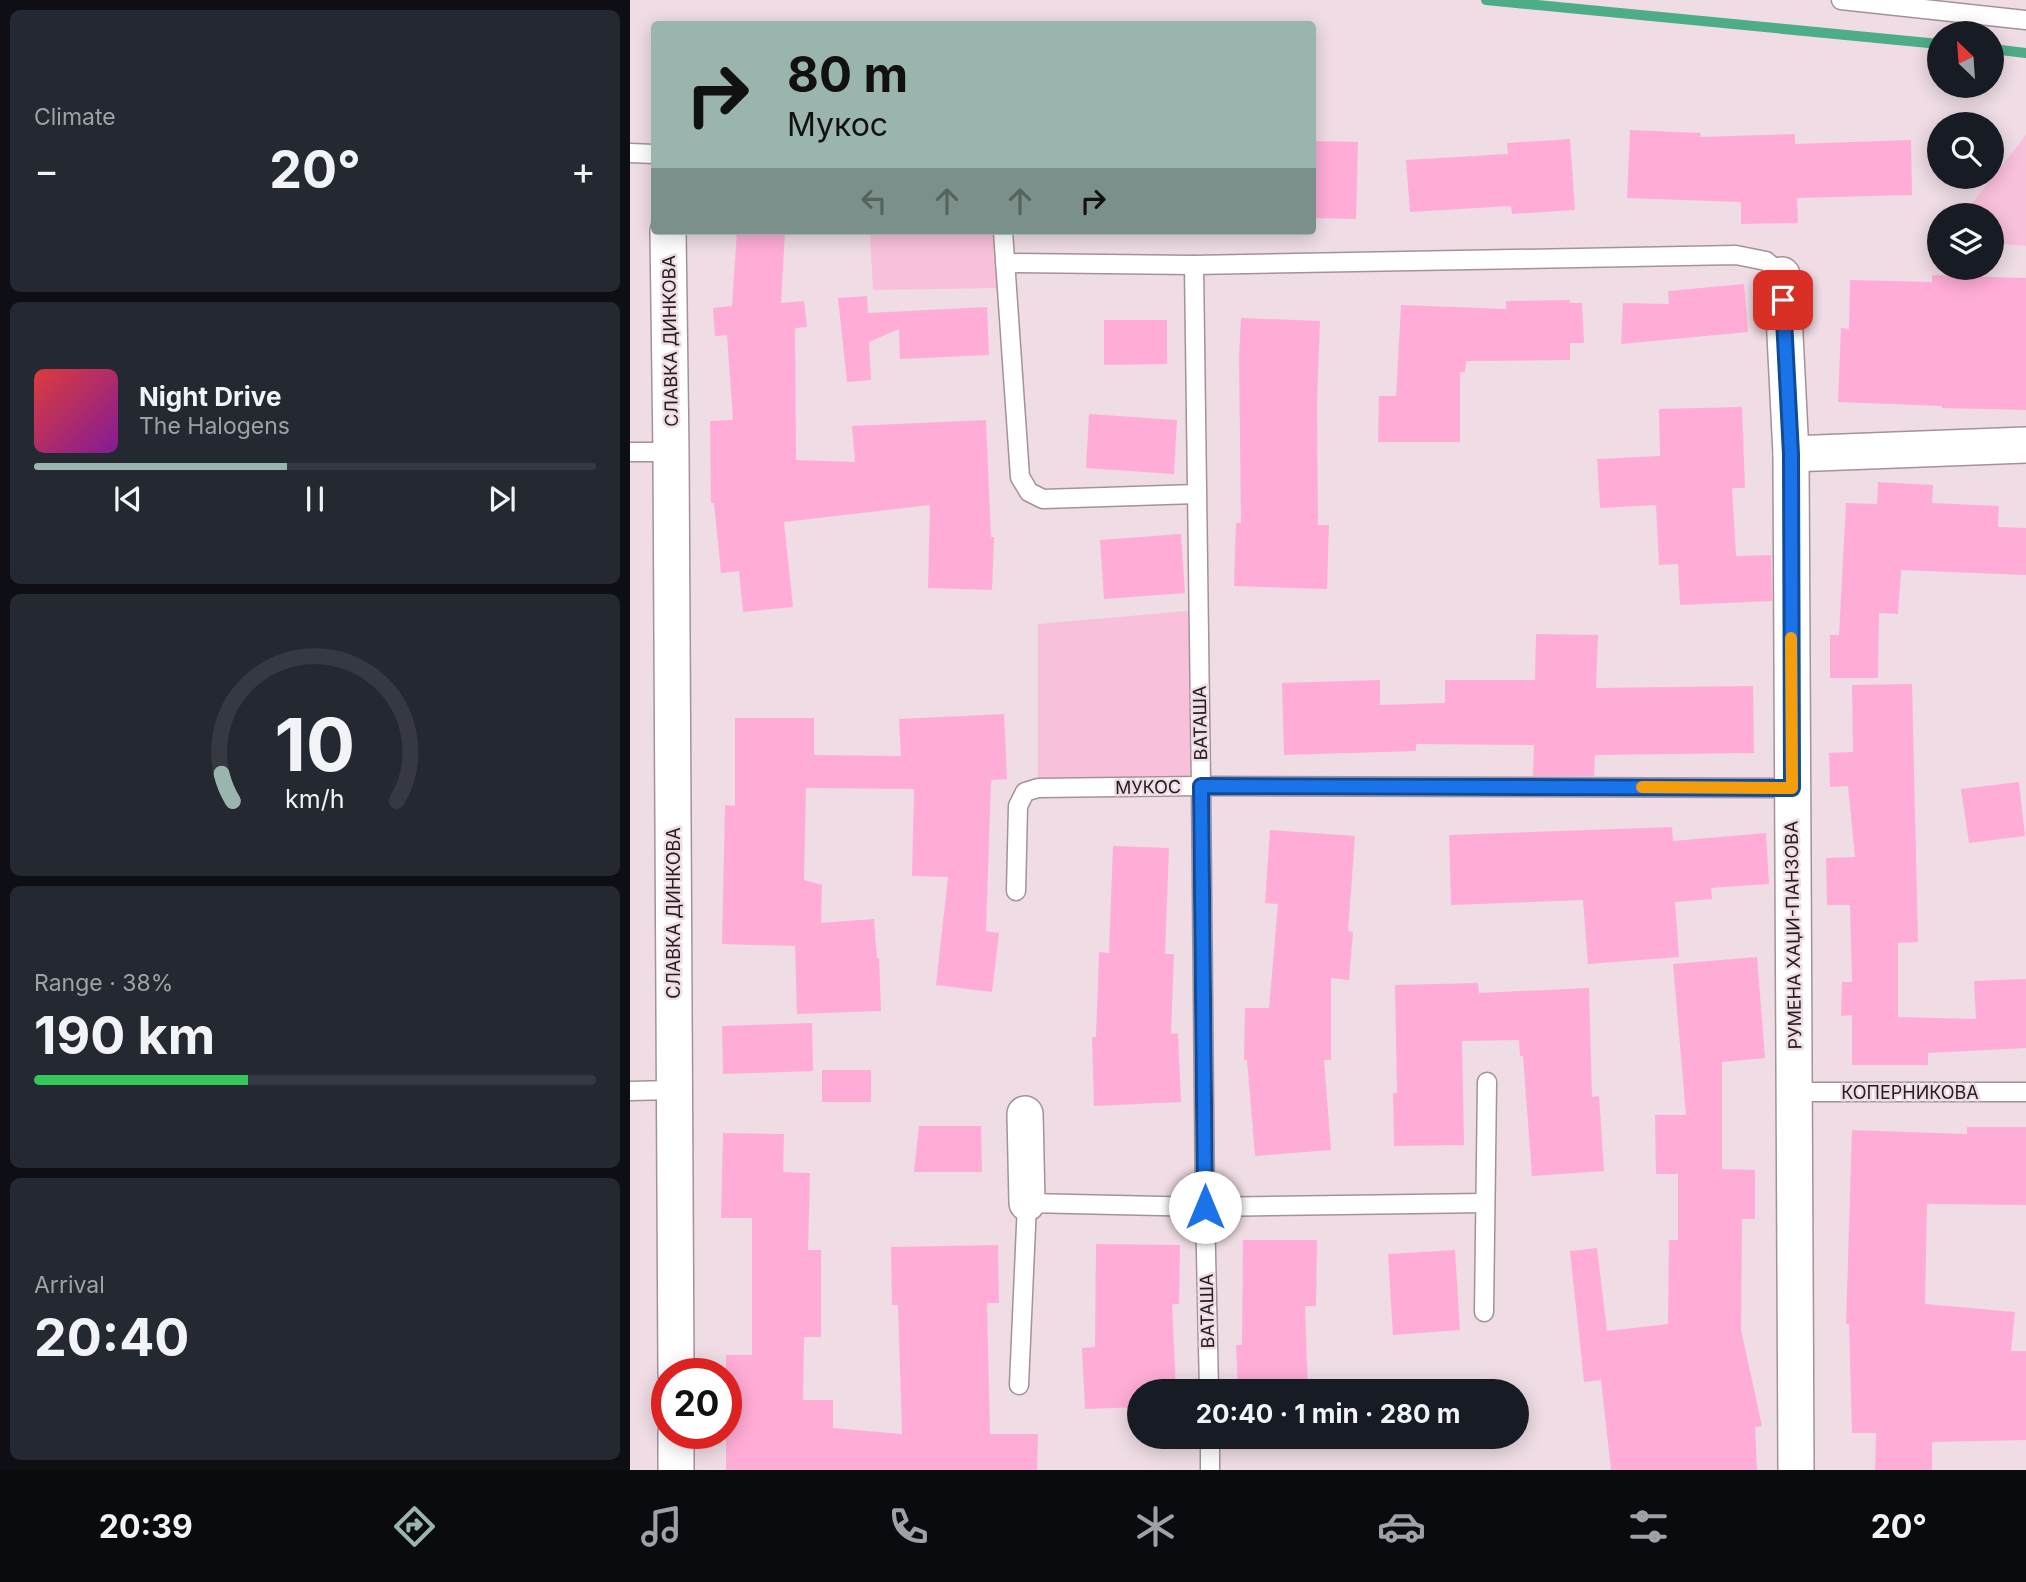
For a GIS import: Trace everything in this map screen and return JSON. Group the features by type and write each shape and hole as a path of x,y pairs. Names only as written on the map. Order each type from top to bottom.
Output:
{"street":[{"name":"СЛАВКА ДИНКОВА","path":"668,235 676,1358"},
{"name":"РУМЕНА ХАЏИ-ПАНЗОВА","path":"1782,275 1791,454 1796,1470"},
{"path":"1791,454 2026,445"},
{"path":"1025,1114 1027,1203"},
{"path":"676,1449 676,1470"}],"lane":[{"path":"1841,0 2026,20"},
{"path":"630,153 651,153"},
{"path":"1003,235 1020,477 1029,492 1043,499 1196,494"},
{"path":"1005,262 1194,265 1736,255 1766,261 1782,275"},
{"name":"ВАТАША","path":"1194,265 1209,1379"},
{"name":"СЛАВКА ДИНКОВА","path":"630,452 671,452"},
{"name":"МУКОС","path":"1016,891 1018,806 1025,792 1038,788 1792,788"},
{"path":"1484,1312 1487,1082"},
{"path":"630,1091 674,1090"},
{"name":"КОПЕРНИКОВА","path":"1795,1092 2026,1092"},
{"path":"1019,1385 1027,1203 1205,1207 1485,1203"},
{"path":"1210,1449 1210,1470"}],"shaded area":[{"path":"2026,135 2026,246 2004,244 2004,203 1972,203 1983,189 2004,189 2004,163"},
{"path":"870,235 995,235 999,288 873,290"},
{"path":"1198,610 1201,786 1038,788 1038,624"}],"building":[{"path":"1630,130 1701,133 1700,137 1795,134 1795,144 1911,140 1912,195 1797,198 1798,223 1741,224 1741,202 1627,198"},
{"path":"1570,139 1575,210 1512,214 1511,206 1410,212 1406,160 1508,154 1507,143"},
{"path":"1316,141 1358,142 1356,219 1316,218"},
{"path":"737,235 785,235 781,303 804,301 807,327 795,328 796,460 855,462 852,426 986,420 991,537 994,537 992,590 928,588 930,505 784,522 793,607 743,612 739,571 721,573 714,503 711,503 710,421 733,420 727,335 715,336 713,308 732,306"},
{"path":"2026,278 2026,410 1838,402 1841,328 1849,329 1850,280 1932,282"},
{"path":"1744,284 1748,332 1621,344 1623,303 1669,304 1668,291"},
{"path":"867,296 868,313 987,307 989,355 900,359 899,329 869,342 871,380 847,382 838,298"},
{"path":"1570,300 1570,303 1582,303 1584,343 1570,343 1570,360 1466,361 1465,372 1460,372 1460,442 1378,442 1379,396 1396,396 1401,305 1506,309 1506,301"},
{"path":"1241,318 1320,321 1317,401 1318,525 1329,525 1327,589 1234,586 1236,523 1241,523"},
{"path":"1104,320 1167,320 1167,364 1104,365"},
{"path":"1742,407 1745,488 1732,488 1736,556 1771,555 1772,601 1680,605 1678,564 1659,565 1656,505 1600,508 1597,459 1660,456 1659,409"},
{"path":"1089,414 1177,420 1174,474 1086,468"},
{"path":"1878,482 1933,485 1932,503 1999,506 1998,527 2026,528 2026,575 1901,570 1898,614 1879,613 1878,678 1830,678 1830,635 1839,635 1846,503 1877,504"},
{"path":"1181,534 1185,593 1104,599 1100,540"},
{"path":"1536,634 1598,635 1596,688 1753,686 1754,753 1595,755 1594,776 1533,776 1534,745 1416,744 1416,751 1284,755 1282,683 1380,680 1380,705 1445,703 1445,680 1535,680"},
{"path":"1912,684 1918,942 1898,943 1898,1017 1976,1019 1974,981 2026,979 2026,1048 1928,1053 1928,1065 1852,1065 1852,1015 1841,1016 1842,982 1852,982 1850,905 1827,905 1826,858 1855,857 1848,786 1830,787 1829,753 1853,752 1852,685"},
{"path":"1004,714 1007,779 991,780 986,931 999,933 992,992 936,985 948,877 912,876 914,789 806,788 804,880 822,885 821,923 874,919 881,1011 797,1014 795,946 722,944 725,805 735,806 735,718 814,718 814,755 901,756 899,719"},
{"path":"2019,782 2025,836 1969,843 1961,789"},
{"path":"1672,827 1673,841 1766,833 1769,884 1711,888 1712,899 1675,902 1679,957 1588,964 1583,900 1451,905 1449,835"},
{"path":"1270,830 1355,836 1348,931 1353,932 1349,980 1331,978 1331,1060 1324,1060 1331,1150 1255,1156 1247,1060 1244,1060 1245,1008 1269,1008 1278,904 1265,903"},
{"path":"1113,846 1169,848 1165,954 1174,954 1171,1034 1178,1033 1181,1102 1094,1106 1092,1037 1096,1037 1099,952 1109,953"},
{"path":"1757,957 1765,1058 1722,1062 1722,1169 1755,1170 1755,1219 1742,1219 1741,1330 1762,1426 1755,1427 1757,1470 1611,1470 1601,1380 1584,1382 1570,1251 1597,1248 1607,1331 1668,1324 1669,1240 1678,1240 1678,1174 1656,1174 1655,1115 1686,1115 1673,964"},
{"path":"1478,983 1479,993 1589,988 1592,1097 1599,1096 1604,1171 1532,1176 1523,1056 1520,1056 1519,1040 1462,1041 1464,1145 1394,1146 1393,1093 1397,1093 1395,985"},
{"path":"812,1023 813,1071 723,1074 722,1026"},
{"path":"822,1070 871,1070 871,1102 822,1102"},
{"path":"919,1126 981,1126 982,1172 914,1172"},
{"path":"1967,1127 2026,1127 2026,1205 1927,1204 1925,1304 2015,1312 2011,1351 2026,1351 2026,1440 1932,1442 1932,1470 1875,1470 1876,1433 1852,1433 1849,1324 1846,1324 1852,1130 1967,1134"},
{"path":"723,1133 784,1134 783,1172 810,1173 808,1250 821,1250 821,1337 804,1337 803,1400 833,1400 833,1428 902,1434 898,1305 892,1305 891,1247 998,1245 999,1303 987,1303 990,1434 1038,1434 1037,1470 726,1470 726,1449 742,1449 742,1358 726,1358 726,1355 752,1355 752,1218 721,1218"},
{"path":"1243,1240 1317,1240 1316,1306 1305,1306 1308,1379 1237,1379 1236,1345 1242,1345"},
{"path":"1096,1244 1180,1245 1179,1304 1172,1304 1175,1379 1127,1379 1127,1407 1085,1409 1082,1348 1095,1347"},
{"path":"1455,1250 1460,1330 1393,1335 1388,1254"}],"waterway":[{"path":"1486,0 1927,43"},
{"path":"2004,50 2026,53"}],"slow traffic":[{"path":"1642,787 1792,788 1791,638"}],"route":[{"path":"1205,1207 1201,786 1792,788 1791,454 1783,300"}]}
